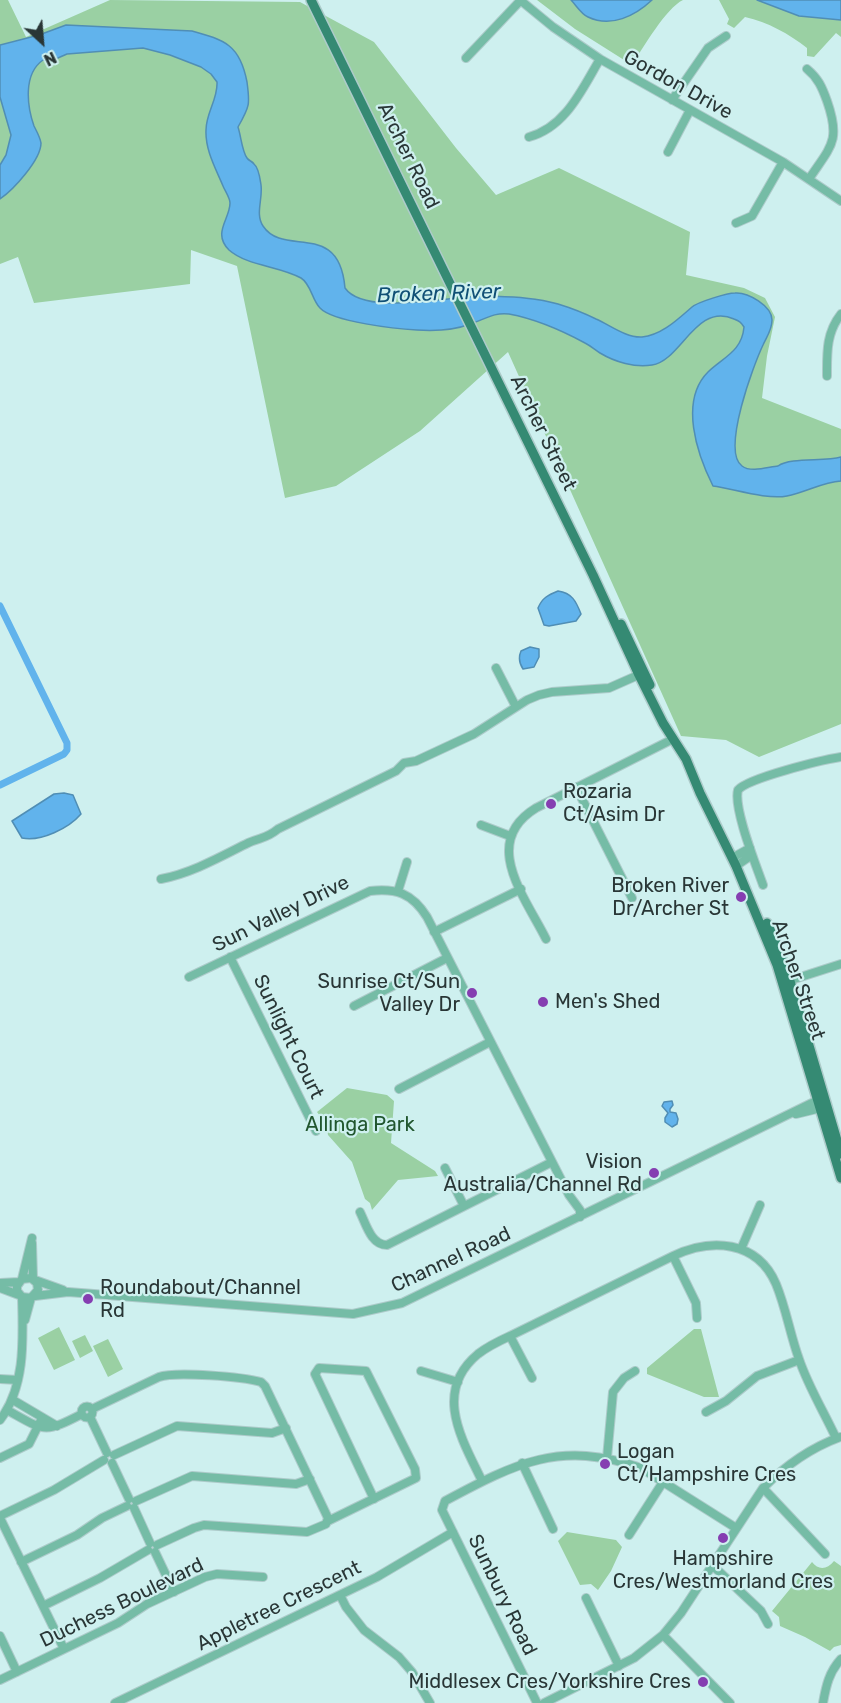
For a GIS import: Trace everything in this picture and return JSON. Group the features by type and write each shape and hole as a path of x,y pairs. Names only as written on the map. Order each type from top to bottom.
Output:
{"main road":[{"name":"Archer Road","path":"313,0 462,307"},
{"name":"Archer Street","path":"462,307 642,674 663,723 673,738 682,762 700,793 768,932 786,982 838,1153 841,1178"}],"street":[{"path":"466,58 520,0"},
{"name":"Gordon Drive","path":"520,0 553,27 600,59 783,162 841,200"},
{"path":"672,100 708,48 726,36"},
{"path":"530,137 542,134 568,111 600,59"},
{"path":"807,69 817,78 824,91 834,121 835,132 831,145 809,179"},
{"path":"668,152 690,110"},
{"path":"736,223 752,216 783,162"},
{"path":"827,376 829,337 832,327 841,314"},
{"path":"496,668 516,706"},
{"path":"161,879 181,875 254,840 268,837 278,828 396,771 406,770 416,761 474,734 516,706 539,695 609,688 642,674"},
{"path":"546,939 512,873 508,855 510,836 524,816 673,738"},
{"path":"763,885 737,802 736,793 739,788 748,782 841,757"},
{"path":"576,787 632,898"},
{"path":"481,825 510,836"},
{"path":"734,862 751,851"},
{"path":"407,862 398,891 423,910 569,1195 575,1212 580,1217"},
{"name":"Sun Valley Drive","path":"189,977 369,891 386,889 398,891"},
{"path":"434,932 521,889"},
{"name":"Sunlight Court","path":"230,957 316,1131"},
{"path":"354,1006 447,958"},
{"path":"786,982 841,964"},
{"path":"399,1089 490,1042"},
{"name":"Channel Road","path":"33,1297 68,1292 353,1314 402,1303 785,1117 822,1103"},
{"path":"360,1212 377,1244 383,1246 391,1244 552,1162"},
{"path":"445,1168 465,1206"},
{"path":"741,1249 760,1205"},
{"path":"0,1420 13,1400 18,1380 23,1329 17,1286 32,1238 34,1279 38,1286 23,1329"},
{"path":"544,1703 619,1666 651,1647 681,1613 763,1488 777,1474 803,1455 839,1438 799,1360 776,1283 769,1271 757,1259 741,1249 699,1246 673,1256 477,1354 458,1382 454,1399 455,1420 482,1481 522,1463 560,1455 607,1458 641,1468 736,1528"},
{"path":"673,1256 696,1303 697,1318"},
{"path":"0,1283 34,1279"},
{"name":"Channel Road","path":"34,1279 68,1292"},
{"path":"0,1288 20,1296 33,1297"},
{"path":"510,1336 532,1378"},
{"path":"706,1412 726,1401 757,1376 799,1360"},
{"path":"43,1606 100,1578 152,1548 204,1525 307,1532 416,1479 416,1469 366,1371 319,1368 315,1374 374,1499"},
{"path":"421,1371 458,1382"},
{"path":"607,1458 613,1392 624,1378 635,1371"},
{"path":"7,1410 38,1427 46,1428 57,1426 88,1413 164,1375 184,1374 261,1382 286,1428 327,1514 328,1521"},
{"path":"0,1379 18,1380"},
{"path":"13,1400 57,1426"},
{"path":"88,1413 174,1592"},
{"path":"0,1458 29,1444 42,1418"},
{"path":"64,1649 0,1517 54,1490 109,1458 177,1426 272,1433 286,1428"},
{"path":"522,1463 553,1529"},
{"path":"21,1562 77,1535 102,1518 192,1476 296,1484 310,1479"},
{"name":"Sunbury Road","path":"482,1481 445,1501 442,1510 537,1703"},
{"path":"629,1535 663,1482"},
{"path":"763,1488 825,1554"},
{"name":"Appletree Crescent","path":"115,1703 376,1577 453,1532"},
{"path":"712,1565 761,1611 768,1624"},
{"name":"Duchess Boulevard","path":"0,1680 118,1623 147,1604 210,1575 262,1577"},
{"path":"340,1595 350,1614 364,1630 399,1657 412,1672 430,1703"},
{"path":"586,1598 619,1666"},
{"path":"663,1635 726,1702"},
{"path":"0,1636 17,1672"},
{"path":"823,1703 833,1668 841,1659"}],"green space":[{"path":"0,0 8,0 26,37 110,0 300,2 374,42 456,148 496,195 559,168 690,232 686,275 744,288 765,298 775,317 762,398 841,429 841,724 759,757 726,740 681,736 508,352 420,431 336,486 285,498 237,266 191,250 190,284 34,303 18,257 0,264"},
{"path":"537,0 683,0 669,11 632,65 575,29"},
{"path":"719,0 841,0 841,37 836,33 814,57 807,56 807,48 770,25 745,17 734,28 727,24 729,19"},
{"name":"Allinga Park","path":"347,1088 387,1095 394,1101 391,1143 435,1171 438,1176 398,1180 372,1210 370,1203 365,1199 352,1162 328,1135 326,1124 317,1112"},
{"path":"59,1327 75,1360 54,1370 38,1338"},
{"path":"694,1329 701,1329 719,1397 704,1397 647,1374 647,1368"},
{"path":"85,1335 93,1351 80,1358 72,1341"},
{"path":"108,1339 123,1369 108,1377 93,1346"},
{"path":"567,1532 616,1540 622,1547 611,1571 598,1590 591,1584 580,1585 558,1541"},
{"path":"834,1561 841,1566 841,1645 830,1651 780,1626 779,1617 772,1611 812,1562 823,1568"}],"water":[{"path":"571,0 652,0 638,11 622,19 605,21 585,16"},
{"path":"757,0 841,0 841,20 799,16"},
{"path":"66,25 192,31 222,41 229,46 240,60 247,82 248,105 238,127 245,155 256,166 259,174 261,190 259,211 263,226 272,235 322,246 333,254 341,267 345,288 355,297 390,303 486,296 531,299 568,307 636,337 649,336 663,330 692,307 713,298 740,293 758,301 768,310 772,324 741,407 735,443 737,457 742,466 755,469 791,462 841,457 841,481 779,497 713,486 697,444 694,428 694,398 699,384 708,372 731,353 740,342 744,327 734,319 721,316 709,318 662,361 639,366 612,359 558,329 509,314 493,315 458,328 417,330 366,324 327,313 317,305 307,284 301,278 254,263 236,255 224,244 222,232 230,201 212,159 206,137 217,82 201,67 170,55 143,48 67,54 51,61 43,60 32,73 28,91 34,126 41,143 40,150 25,174 0,199 0,165 6,155 11,135 0,97 0,45"},
{"path":"558,591 573,598 581,614 576,621 544,625 538,608 546,597"},
{"path":"530,647 539,649 539,657 534,667 523,669 519,660 520,654 521,651"},
{"path":"54,794 73,795 81,814 54,833 38,838 22,838 12,821"},
{"path":"672,1101 670,1112 676,1113 678,1119 677,1124 672,1127 665,1122 668,1113 662,1106 664,1102"}],"waterway":[{"path":"0,606 67,743 67,750 64,754 0,785"}],"place":[{"name":"Rozaria Ct/Asim Dr","path":"551,804"},
{"name":"Broken River Dr/Archer St","path":"741,897"},
{"name":"Sunrise Ct/Sun Valley Dr","path":"472,993"},
{"name":"Men's Shed","path":"543,1002"},
{"name":"Vision Australia/Channel Rd","path":"654,1173"},
{"name":"Roundabout/Channel Rd","path":"88,1299"},
{"name":"Logan Ct/Hampshire Cres","path":"605,1464"},
{"name":"Hampshire Cres/Westmorland Cres","path":"723,1538"},
{"name":"Middlesex Cres/Yorkshire Cres","path":"703,1682"}],"water label":[{"name":"Broken River","path":"439,294"}]}
